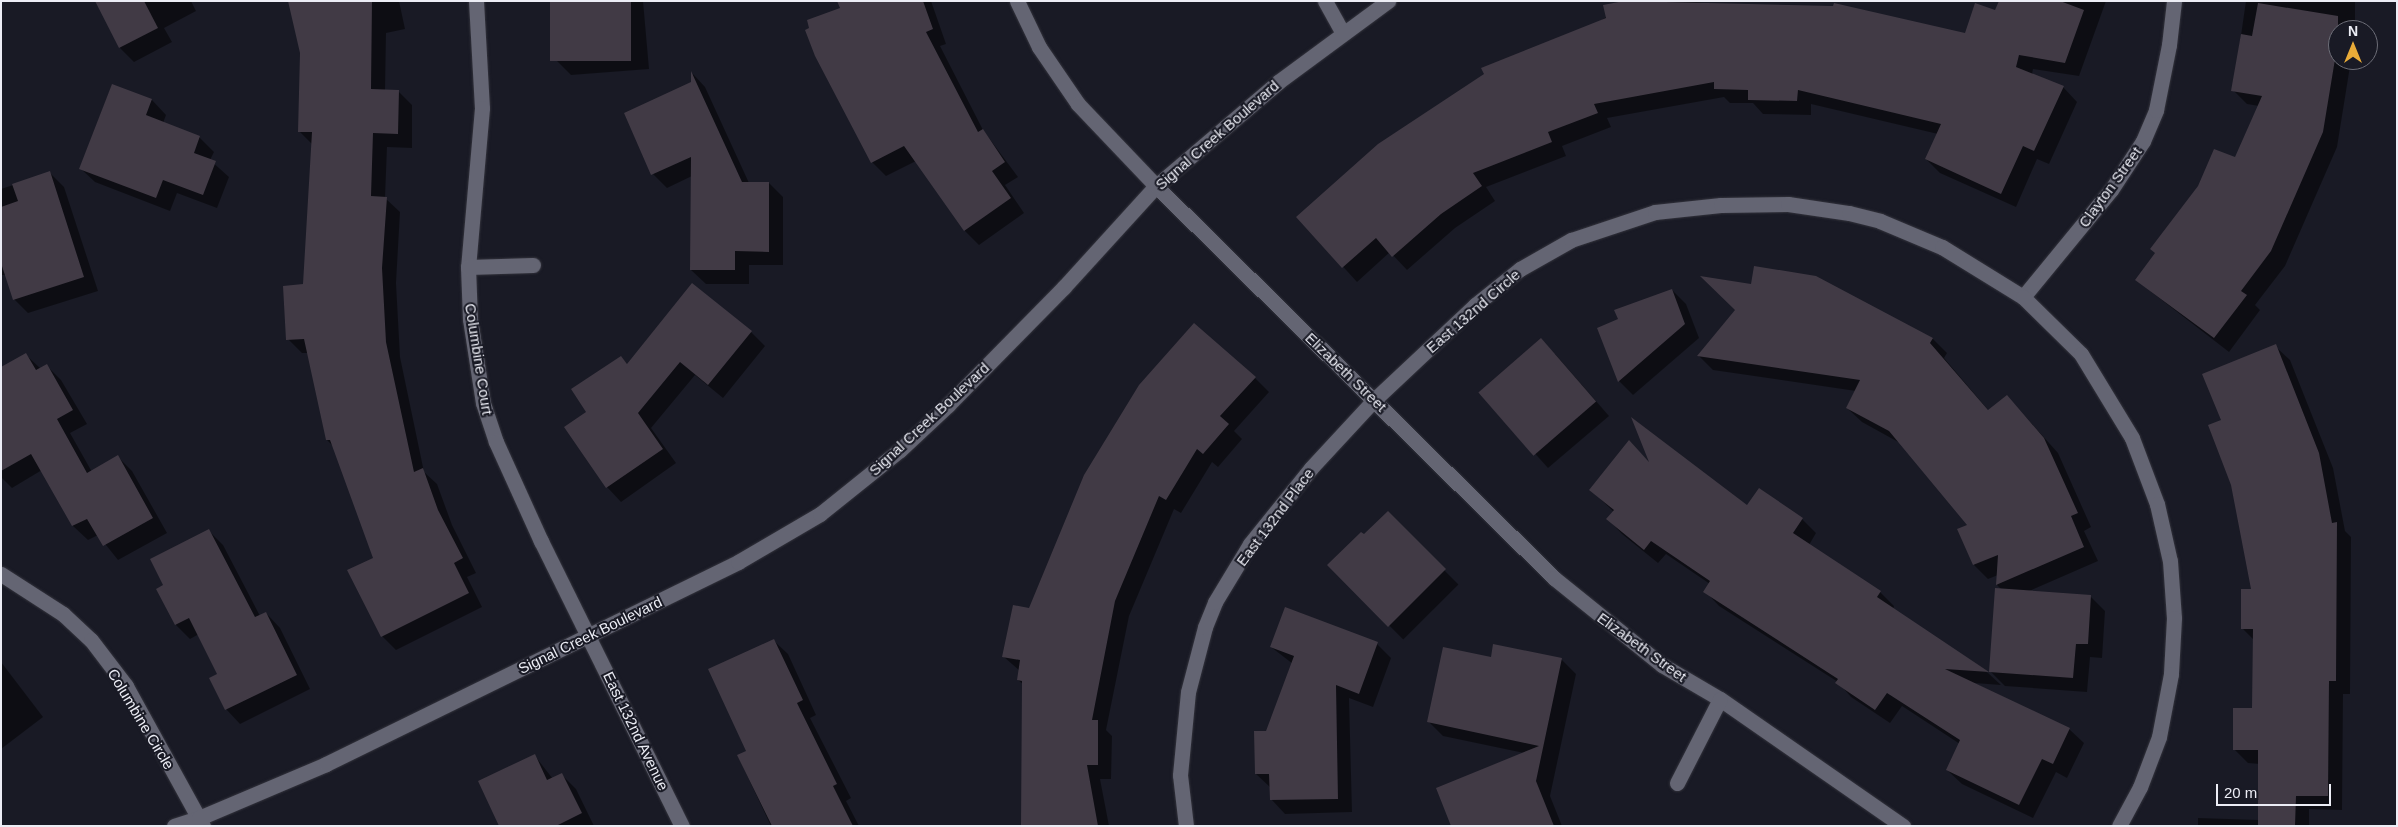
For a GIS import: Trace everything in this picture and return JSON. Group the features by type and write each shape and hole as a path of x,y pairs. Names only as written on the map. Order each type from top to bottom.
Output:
{"street":[{"name":"Columbine Court","path":"476,1 482,108 468,267 470,319 483,403 496,442 541,541 590,636"},
{"name":"Elizabeth Street","path":"1017,1 1039,47 1078,104 1156,186 1561,584 1662,665 1720,699 1903,826"},
{"path":"1325,1 1343,33"},
{"name":"Signal Creek Boulevard","path":"174,826 201,822 326,764 738,562 820,514 900,450 948,405 1064,288 1156,186 1278,82 1388,1"},
{"name":"Clayton Street","path":"2023,297 2111,190 2143,142 2156,110 2169,45 2174,1"},
{"name":"East 132nd Circle","path":"1374,400 1475,305 1520,269 1571,240 1655,212 1721,205 1788,204 1849,213 1880,221 1942,247 2023,297 2081,354 2132,438 2157,504 2170,561 2174,618 2171,674 2159,738 2140,787 2119,826"},
{"path":"468,267 533,265"},
{"name":"East 132nd Place","path":"1186,826 1180,775 1188,692 1205,627 1215,602 1250,544 1312,468 1374,400"},
{"name":"Columbine Circle","path":"1,574 63,614 91,640 126,686 201,822"},
{"name":"East 132nd Avenue","path":"590,636 682,826"},
{"path":"1676,783 1720,699"}],"building":[{"path":"95,1 144,1 158,28 119,48"},
{"path":"288,1 372,1 371,89 399,90 398,134 373,133 371,196 387,197 382,268 386,342 414,472 423,468 438,510 463,558 454,563 469,593 381,637 347,570 373,558 330,440 326,440 304,339 286,340 283,286 303,284 312,132 298,132 300,53"},
{"path":"550,1 631,1 631,61 550,61"},
{"path":"837,1 923,1 933,29 926,32 978,132 983,129 1005,162 992,171 1011,198 964,231 904,146 871,163 815,56 805,30 809,28 807,20 840,8"},
{"path":"1624,1 1833,6 1834,3 1965,33 1975,3 1995,10 1999,1 2060,1 2084,10 2065,63 2019,55 2016,67 2064,86 2034,151 2023,146 2001,194 1925,159 1941,124 1798,90 1797,101 1748,100 1748,90 1714,89 1714,82 1594,104 1598,113 1548,132 1552,142 1473,173 1482,186 1441,214 1392,257 1376,238 1342,268 1296,217 1378,144 1484,74 1481,68 1606,18 1603,5"},
{"path":"2258,3 2338,16 2338,20 2328,20 2328,70 2333,70 2323,132 2271,251 2241,291 2247,295 2214,338 2135,280 2155,253 2150,249 2198,186 2214,149 2235,157 2262,96 2231,91 2241,34 2252,36"},
{"path":"691,71 742,182 769,182 769,252 735,251 735,270 690,270 691,157 651,175 624,113 691,82"},
{"path":"112,84 152,99 146,115 200,136 194,153 216,161 203,195 163,180 156,198 79,169"},
{"path":"50,171 84,277 13,300 1,263 1,207 18,201 12,184"},
{"path":"1754,266 1816,276 1933,338 1930,343 1988,410 2007,395 2044,438 2078,513 2071,516 2084,547 1996,585 1998,555 1973,565 1957,529 1967,525 1889,431 1846,408 1860,380 1697,356 1735,310 1700,276 1751,284"},
{"path":"692,283 752,331 708,385 680,362 638,413 663,449 606,488 564,427 586,412 571,389 621,356 627,364"},
{"path":"1672,289 1685,324 1618,382 1597,328 1618,319 1614,310"},
{"path":"1194,323 1256,377 1220,416 1229,424 1203,454 1197,449 1166,500 1159,496 1115,601 1092,720 1098,720 1098,765 1087,765 1098,826 1021,826 1022,681 1017,680 1020,660 1002,657 1013,605 1029,608 1084,475 1139,385"},
{"path":"1541,338 1596,401 1533,456 1478,392"},
{"path":"2276,344 2319,453 2332,523 2337,522 2336,681 2329,681 2328,796 2296,796 2295,826 2258,826 2258,750 2233,750 2233,708 2252,708 2253,629 2241,629 2241,589 2251,589 2231,485 2208,425 2221,420 2202,374"},
{"path":"26,353 36,370 47,364 73,410 57,419 87,473 118,455 153,518 103,546 87,519 72,526 31,454 1,471 1,367"},
{"path":"1631,417 1747,505 1759,488 1803,518 1793,533 1881,591 1877,597 1989,672 1945,669 2070,728 2053,764 2042,759 2019,805 1946,770 1960,740 1887,693 1875,710 1835,683 1838,679 1703,592 1710,581 1651,541 1644,550 1606,519 1614,510 1589,490 1629,440 1649,462"},
{"path":"1388,511 1446,569 1388,627 1327,565 1361,532 1364,534"},
{"path":"209,529 255,617 266,612 297,675 225,710 209,678 217,674 189,618 175,625 156,589 163,585 150,559"},
{"path":"1995,588 2091,595 2088,644 2076,644 2073,678 1989,672"},
{"path":"1285,607 1378,642 1359,694 1336,685 1338,799 1270,800 1269,774 1255,774 1254,731 1266,731 1294,656 1270,647"},
{"path":"774,639 803,700 797,703 837,784 833,786 853,826 772,826 737,755 746,751 708,669"},
{"path":"1493,644 1562,658 1536,781 1554,826 1451,826 1436,788 1539,746 1427,722 1443,647 1491,657"},
{"path":"535,754 547,780 562,773 582,813 556,826 499,826 478,781"}]}
